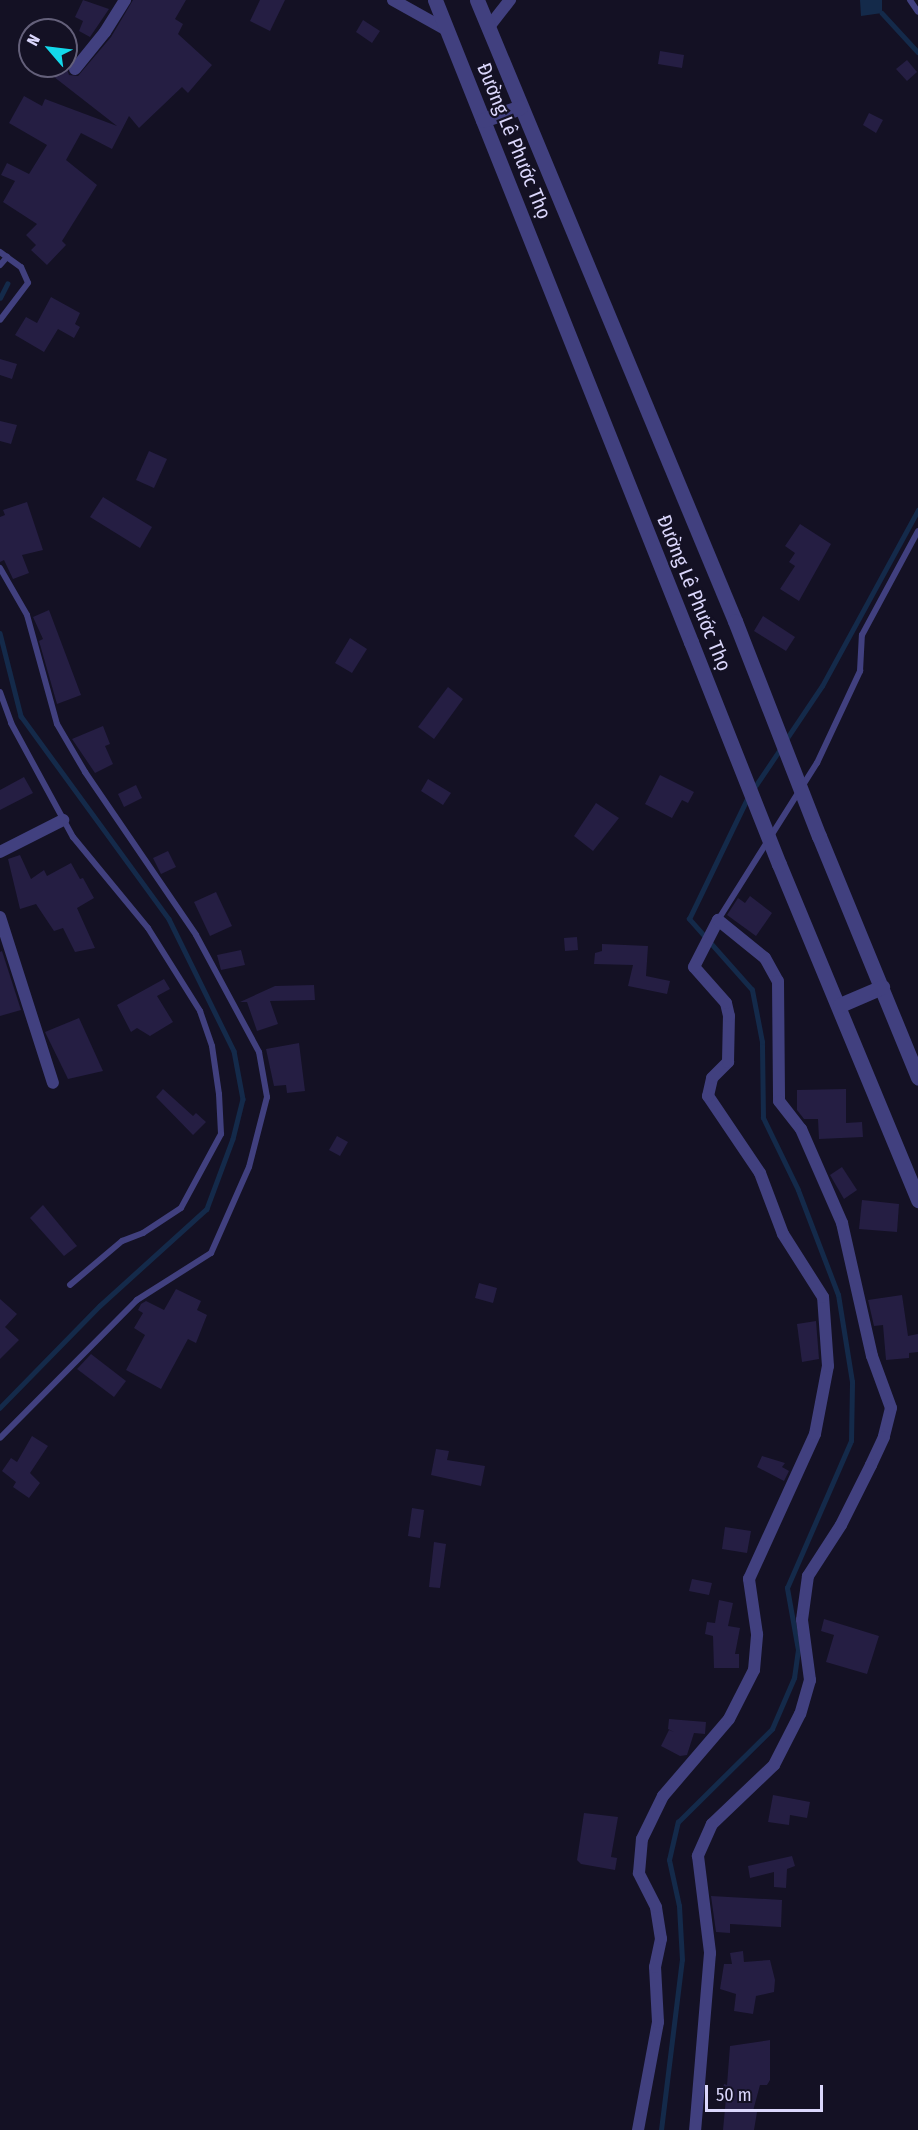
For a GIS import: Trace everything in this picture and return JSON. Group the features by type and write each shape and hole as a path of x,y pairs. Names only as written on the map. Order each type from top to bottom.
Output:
{"street":[{"path":"78,65 105,32 125,0"},
{"path":"393,0 447,30"},
{"name":"Đường Lê Phước Thọ","path":"435,0 779,864 840,1005 918,1200"},
{"name":"Đường Lê Phước Thọ","path":"477,0 735,621 819,836 918,1077"},
{"path":"488,28 510,0"},
{"path":"483,120 520,107"},
{"path":"0,852 63,820"},
{"path":"0,917 52,1083"},
{"path":"638,2130 658,2022 655,1967 661,1939 656,1908 639,1873 642,1839 663,1796 729,1719 754,1670 758,1634 749,1579 815,1434 828,1365 823,1297 783,1234 760,1173 708,1096 712,1078 728,1062 730,1030 726,1003 694,968 716,924 765,958 778,981 779,1101 801,1129 842,1223 868,1344 891,1408 871,1465 841,1525 808,1576 802,1620 810,1680 800,1714 774,1765 712,1824 698,1856 710,1953 695,2130"},
{"path":"840,1005 882,987"}],"lane":[{"path":"910,0 918,12"},
{"path":"0,252 21,267 28,283 0,320"},
{"path":"0,265 7,257"},
{"path":"716,924 817,763 860,671 862,635 918,531"},
{"path":"0,568 27,615 57,724 85,772 111,804 196,935 259,1052 267,1097 249,1167 211,1253 137,1300 0,1438"},
{"path":"0,692 11,723 73,837 148,928 200,1011 212,1046 221,1134 181,1208 144,1233 122,1241 70,1285"}],"water":[{"path":"860,0 882,0 882,13 861,16"}],"building":[{"path":"83,0 109,9 90,37 79,31 83,21 75,17"},
{"path":"133,0 186,0 175,19 183,24 178,34 212,65 188,93 182,87 139,128 129,116 112,149 81,133 66,160 97,185 62,241 66,245 47,265 31,250 36,245 26,235 37,224 3,202 15,181 1,175 7,163 29,174 47,145 9,123 24,96 42,106 45,99 117,126 55,78 78,78 111,37"},
{"path":"260,0 285,0 270,31 250,21"},
{"path":"363,20 380,31 372,43 356,32"},
{"path":"660,51 684,55 682,68 658,64"},
{"path":"907,60 917,72 907,81 896,69"},
{"path":"869,113 883,120 876,133 863,125"},
{"path":"51,297 80,313 75,324 80,327 74,338 58,329 44,352 15,335 26,317 37,323"},
{"path":"0,359 17,364 12,379 0,375"},
{"path":"0,421 17,425 11,444 0,441"},
{"path":"149,451 167,459 154,488 136,480"},
{"path":"103,497 152,527 140,548 90,517"},
{"path":"27,502 43,550 22,555 29,573 13,579 4,560 0,562 0,517 5,515 3,510"},
{"path":"800,524 831,544 799,601 780,589 795,566 789,562 795,553 785,546"},
{"path":"49,610 81,695 57,704 39,641 43,639 33,617"},
{"path":"763,616 795,637 786,651 754,631"},
{"path":"350,638 367,649 352,673 335,663"},
{"path":"448,687 463,699 434,739 418,727"},
{"path":"103,726 110,744 105,746 113,764 95,773 72,739"},
{"path":"660,775 694,792 688,803 682,800 672,818 645,804"},
{"path":"24,777 33,793 0,810 0,790"},
{"path":"428,779 451,793 443,805 421,791"},
{"path":"136,785 142,798 124,807 118,794"},
{"path":"596,803 619,818 593,851 574,836"},
{"path":"168,851 176,867 161,874 153,858"},
{"path":"20,855 31,879 44,870 47,876 71,863 94,898 77,908 95,948 75,952 63,928 54,931 36,904 20,909 8,859"},
{"path":"216,892 232,926 210,936 194,902"},
{"path":"750,896 772,913 756,936 727,915 738,898 745,903"},
{"path":"577,937 578,950 565,951 564,938"},
{"path":"602,944 648,946 646,976 670,981 667,994 628,986 633,965 594,964 595,953 602,951"},
{"path":"241,950 245,965 221,970 217,955"},
{"path":"2,951 21,1010 0,1016 0,952"},
{"path":"164,979 170,989 157,996 173,1022 150,1036 137,1028 131,1032 117,1005"},
{"path":"314,985 315,1000 270,1001 278,1024 257,1031 247,1002 240,1002 275,986"},
{"path":"79,1018 103,1071 68,1079 45,1032"},
{"path":"299,1043 305,1091 287,1093 286,1085 274,1086 266,1049"},
{"path":"163,1089 193,1116 196,1113 206,1122 193,1135 156,1097"},
{"path":"846,1089 846,1123 862,1122 863,1137 819,1139 818,1119 804,1119 797,1110 797,1090"},
{"path":"337,1136 348,1142 340,1156 329,1150"},
{"path":"842,1167 857,1190 844,1199 830,1175"},
{"path":"862,1200 899,1204 897,1232 859,1229"},
{"path":"43,1205 77,1246 64,1256 30,1218"},
{"path":"479,1283 497,1288 493,1303 475,1298"},
{"path":"176,1289 201,1301 197,1310 207,1315 196,1343 188,1339 161,1389 126,1370 145,1335 134,1328 143,1313 138,1310 141,1304 146,1301 164,1310"},
{"path":"902,1295 908,1336 918,1334 918,1352 909,1353 909,1358 886,1360 883,1325 874,1326 868,1300"},
{"path":"0,1299 17,1314 5,1327 19,1340 0,1359"},
{"path":"816,1321 819,1359 802,1362 797,1324"},
{"path":"91,1354 126,1381 114,1397 77,1369"},
{"path":"32,1436 48,1446 30,1473 40,1483 29,1498 13,1487 16,1482 2,1471 11,1458 17,1462"},
{"path":"436,1449 449,1451 447,1460 485,1466 481,1486 431,1475"},
{"path":"762,1456 785,1463 782,1467 789,1471 784,1481 757,1467"},
{"path":"412,1508 424,1510 420,1538 408,1536"},
{"path":"725,1527 751,1531 747,1553 722,1549"},
{"path":"434,1542 446,1544 440,1588 429,1587"},
{"path":"692,1579 712,1583 709,1595 689,1591"},
{"path":"719,1600 733,1603 728,1626 740,1628 735,1654 739,1654 739,1668 714,1668 713,1636 705,1634 707,1622 715,1623"},
{"path":"824,1619 879,1636 867,1674 826,1662 834,1635 821,1631"},
{"path":"669,1719 706,1722 705,1734 694,1733 687,1755 680,1756 661,1746 669,1730 674,1732 668,1729"},
{"path":"773,1795 810,1802 807,1818 790,1815 789,1825 768,1822"},
{"path":"584,1813 618,1817 611,1857 617,1858 615,1870 581,1864 577,1860"},
{"path":"792,1856 795,1866 787,1869 786,1888 774,1887 774,1872 750,1878 748,1866"},
{"path":"711,1896 782,1900 781,1927 730,1924 730,1933 716,1932"},
{"path":"743,1951 744,1962 770,1960 775,1980 774,1992 756,1996 753,2014 734,2011 736,1994 720,1989 724,1964 732,1964 730,1953"},
{"path":"770,2040 770,2080 767,2085 760,2085 753,2111 757,2112 754,2130 723,2130 726,2098 721,2097 724,2084 727,2085 730,2046"}],"waterway":[{"path":"882,13 918,52"},
{"path":"0,298 7,284"},
{"path":"785,741 822,686 918,510"},
{"path":"0,633 21,716 169,919 234,1051 243,1099 233,1139 207,1209 100,1306 0,1408"},
{"path":"754,788 781,748"},
{"path":"661,2130 682,1960 679,1906 669,1860 678,1822 772,1729 794,1678 798,1650 787,1588 851,1441 852,1382 838,1295 798,1190 763,1118 762,1042 752,990 689,919 749,795"}]}
